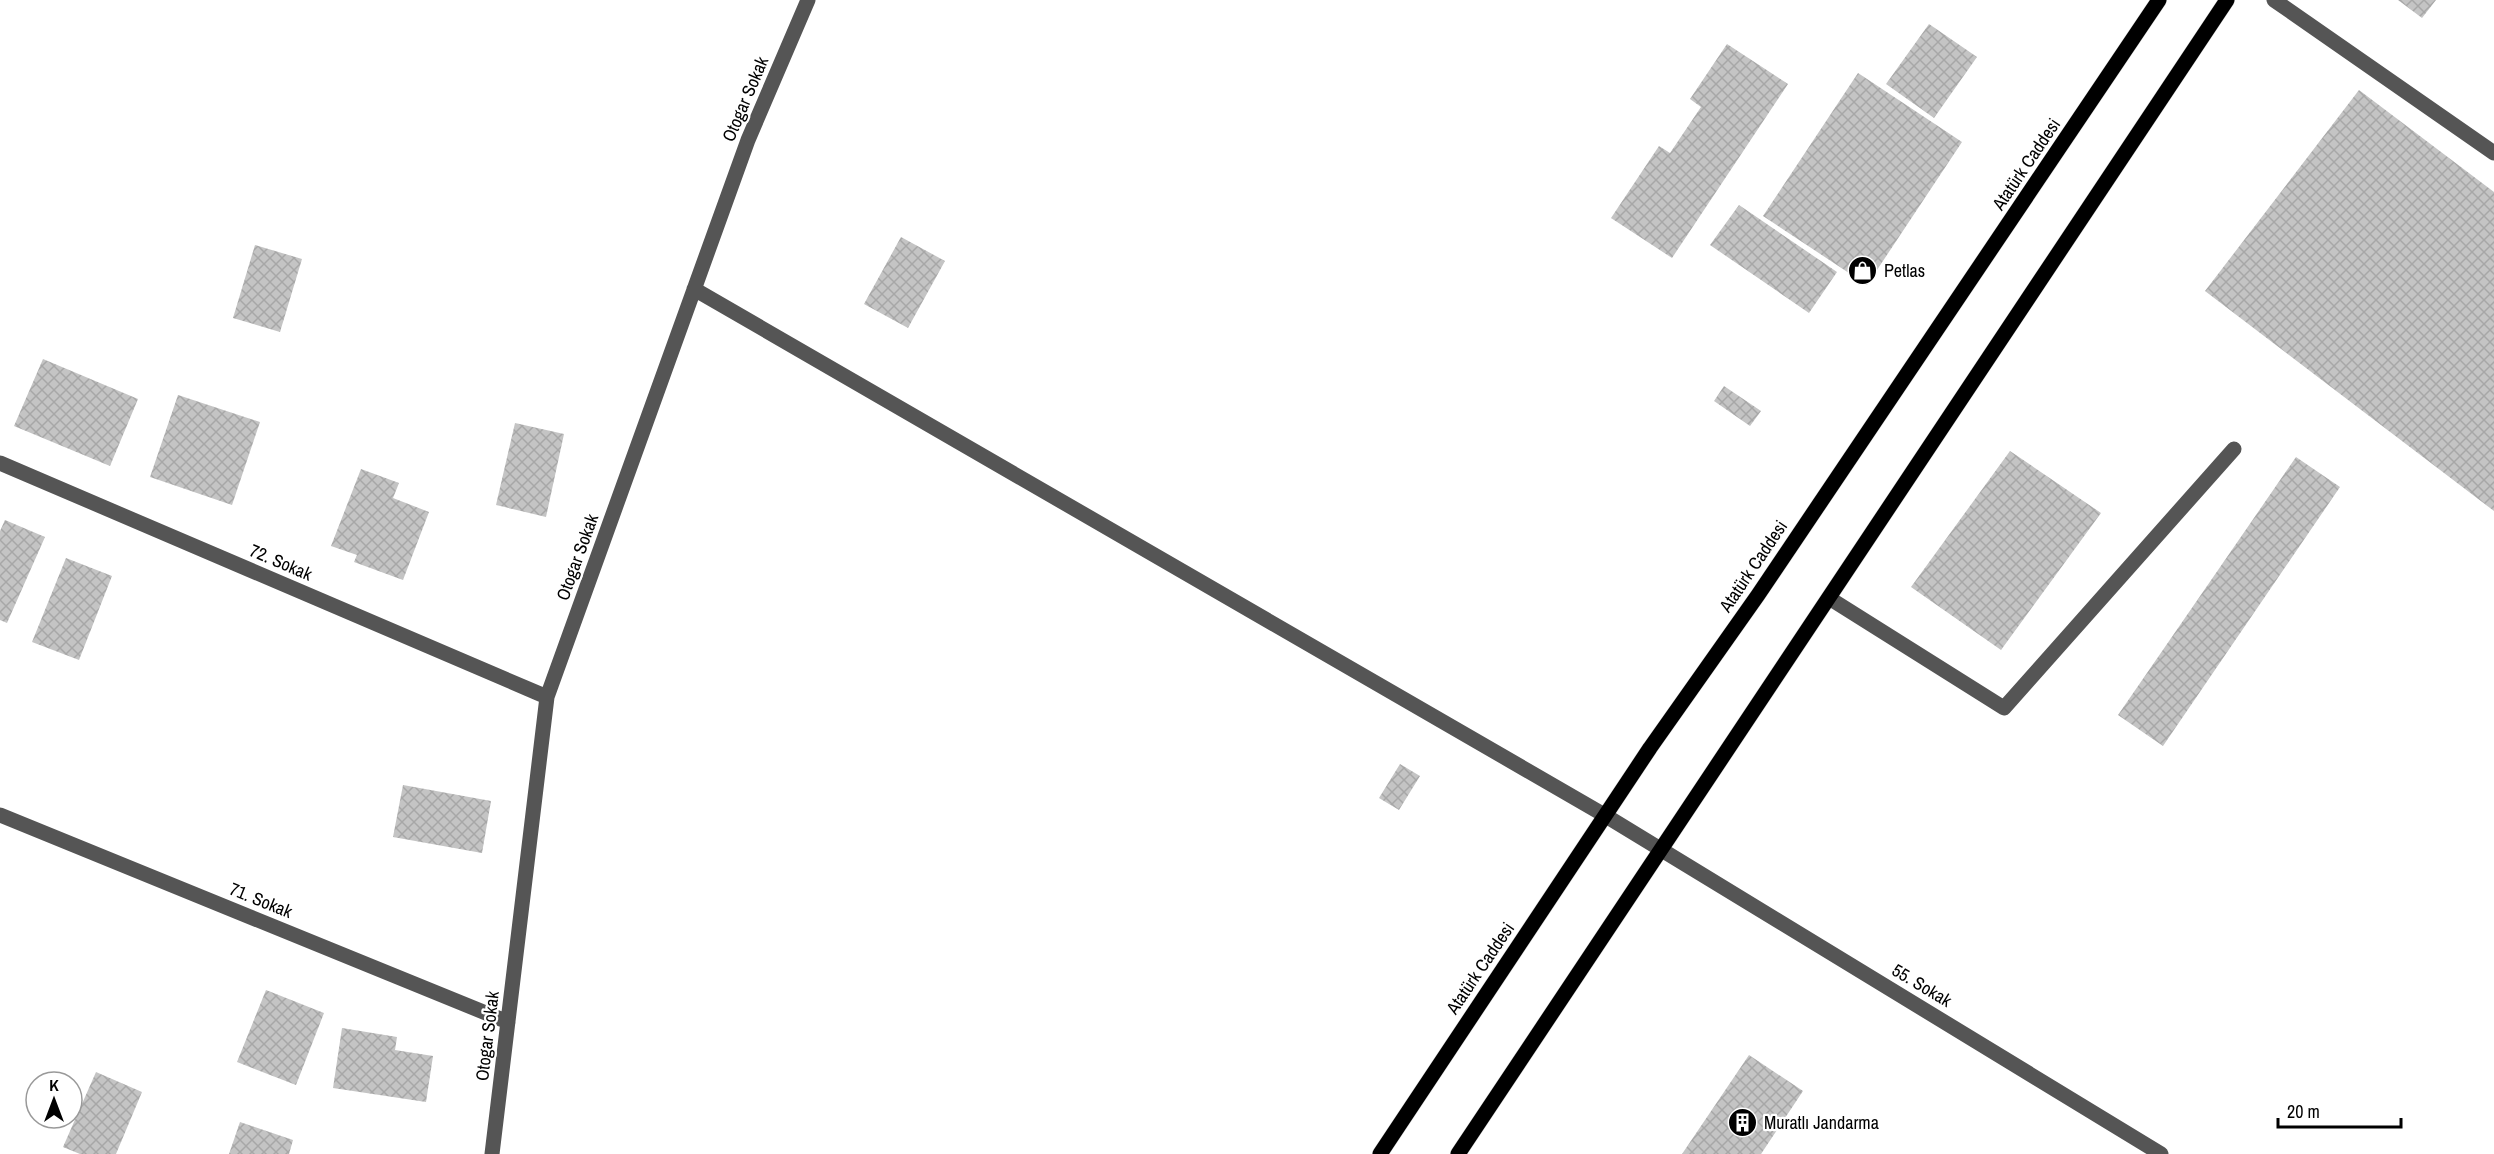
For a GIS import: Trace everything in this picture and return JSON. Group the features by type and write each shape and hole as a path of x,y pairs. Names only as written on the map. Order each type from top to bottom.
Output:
{"main road":[{"name":"Atatürk Caddesi","path":"1380,1154 2159,0"},
{"path":"1458,1154 2228,0"}],"street":[{"name":"Otogar Sokak","path":"492,1154 548,697 748,140 808,0"},
{"path":"2274,0 2494,153"},
{"name":"55. Sokak","path":"694,289 1662,849 2161,1154"},
{"path":"1828,598 2004,708 2234,449"},
{"name":"72. Sokak","path":"0,463 548,697"},
{"name":"71. Sokak","path":"0,815 508,1022"}],"building":[{"path":"2398,0 2436,0 2422,18"},
{"path":"1929,24 1977,57 1934,118 1886,84"},
{"path":"1727,44 1788,84 1672,258 1611,218 1659,146 1670,153 1701,107 1690,99"},
{"path":"1858,73 1962,142 1867,285 1763,216"},
{"path":"2359,90 2494,192 2494,511 2205,291"},
{"path":"1739,205 1837,272 1809,313 1710,245"},
{"path":"901,237 945,261 908,328 864,304"},
{"path":"255,245 302,259 280,332 233,318"},
{"path":"43,359 138,399 110,466 14,426"},
{"path":"1724,386 1761,411 1750,426 1714,401"},
{"path":"178,395 260,422 232,505 150,477"},
{"path":"515,423 564,434 546,517 496,505"},
{"path":"2010,451 2101,513 2001,650 1911,587"},
{"path":"2296,457 2340,487 2163,746 2118,715"},
{"path":"361,469 399,483 393,498 429,512 403,580 354,562 357,555 331,546"},
{"path":"5,520 45,537 7,623 0,620 0,531"},
{"path":"66,558 112,576 79,660 32,642"},
{"path":"1400,764 1420,776 1399,810 1379,798"},
{"path":"403,785 491,801 482,853 393,837"},
{"path":"266,990 324,1013 296,1085 237,1062"},
{"path":"342,1028 397,1037 395,1050 433,1056 426,1102 333,1088"},
{"name":"Muratlı Jandarma","path":"1749,1055 1803,1091 1761,1154 1682,1154"},
{"path":"96,1072 142,1092 116,1154 80,1154 63,1147 70,1130 84,1130 84,1099"},
{"path":"240,1122 293,1140 289,1154 229,1154"}],"place":[{"name":"Petlas","path":"1863,270"},
{"name":"Muratlı Jandarma","path":"1743,1122"}]}
